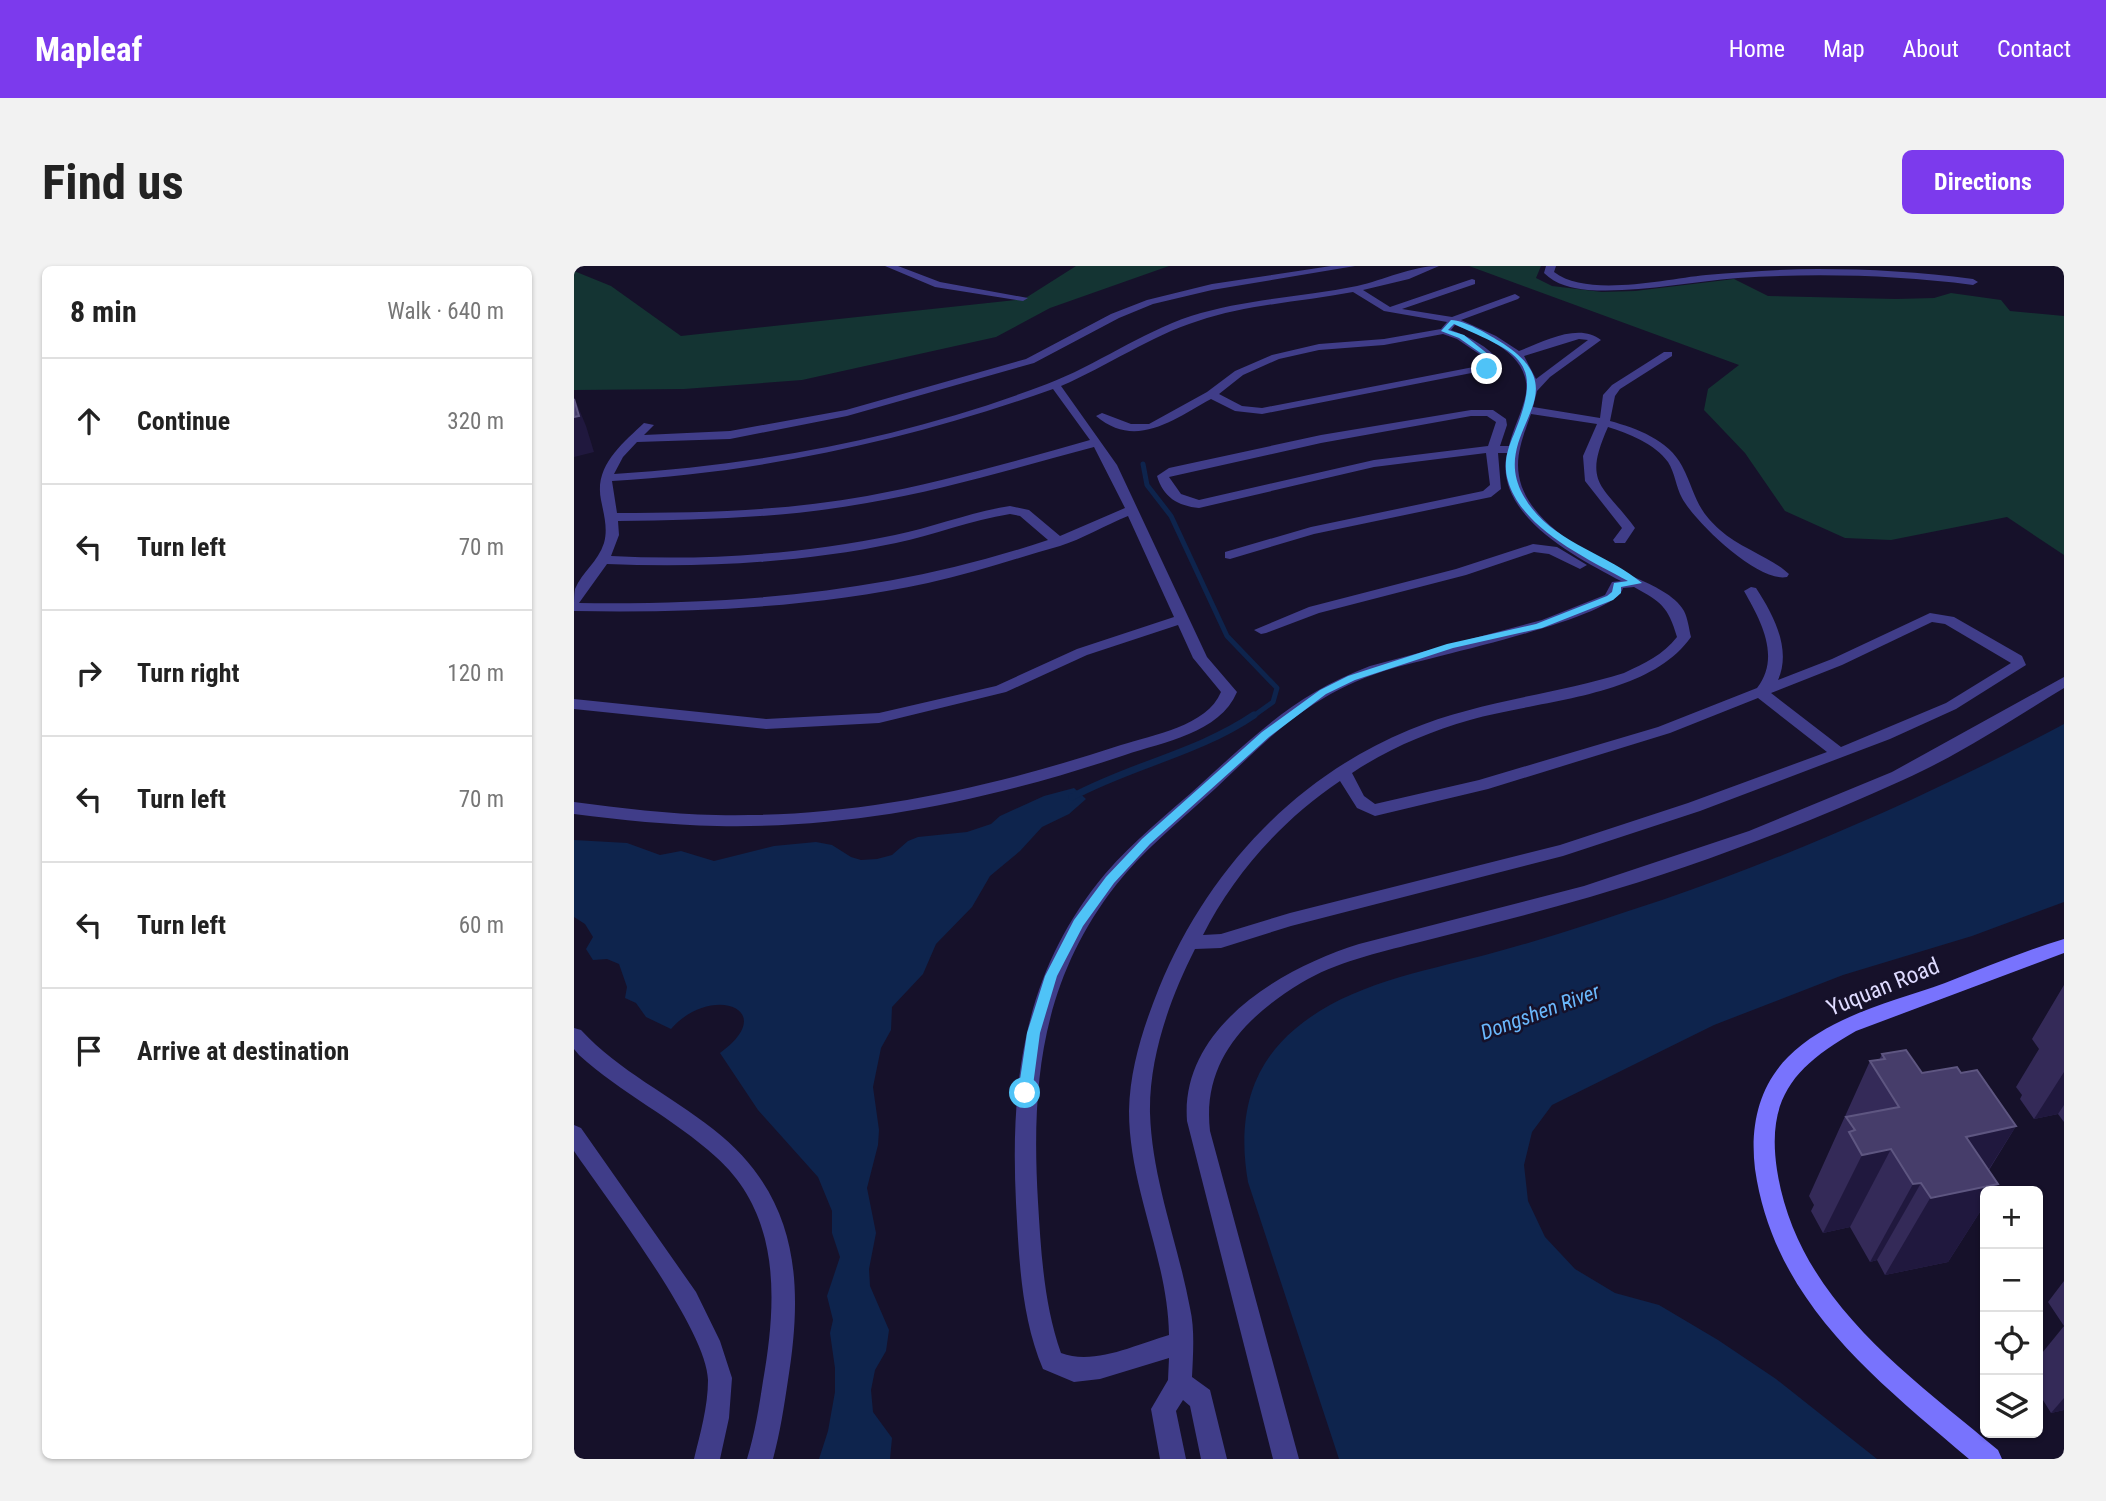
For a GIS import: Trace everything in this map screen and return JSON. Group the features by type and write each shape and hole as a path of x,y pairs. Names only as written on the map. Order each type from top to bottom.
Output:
{"street":[{"path":"890,266 938,285 1023,298"},
{"path":"607,478 693,472 835,452 968,415 1055,385 1163,330 1190,320 1335,283 1350,266"},
{"path":"634,439 730,435 847,413 1030,361 1115,316 1150,302 1212,287 1335,283 1404,277 1434,266"},
{"path":"1551,266 1549,273 1558,280 1593,286 1794,273 1928,276 1973,282"},
{"path":"1391,309 1472,282"},
{"path":"1173,1459 1163,1409 1180,1383 1180,1311 1147,1170 1141,1132 1141,1083 1153,1031 1170,982 1189,942 1224,884 1286,814 1321,784 1343,770 1405,737 1454,720 1626,677 1662,661 1680,646 1684,637 1683,625 1677,612 1666,600 1569,545 1533,514 1521,499 1512,482 1510,465 1512,449 1532,390 1530,371 1518,355 1490,338 1379,305 1335,283"},
{"path":"1102,416 1129,428 1151,427 1211,394 1239,373 1276,357 1319,347 1384,342 1449,326 1514,297"},
{"path":"1211,394 1239,409 1262,411 1493,366 1495,362 1492,358 1449,326"},
{"path":"1518,355 1576,335 1588,335 1596,340 1546,375 1532,390"},
{"path":"1620,540 1629,528 1596,491 1588,469 1589,456 1608,413 1609,396 1616,387 1668,354"},
{"path":"574,808 651,818 708,820 840,815 909,806 974,794 1097,760 1197,723 1215,713 1227,702 1229,692 1200,658 1132,510 1097,442 1055,385"},
{"path":"1527,410 1604,421 1634,433 1666,453 1675,461 1687,497 1709,528 1741,554 1782,574"},
{"path":"1230,555 1325,528 1487,494 1495,489 1497,481 1492,458 1493,449 1502,421 1497,415 1482,412 1321,439 1180,468 1163,477 1176,498 1199,504 1332,473 1454,452 1493,449 1512,449"},
{"path":"574,600 602,560 612,534 607,478 616,458 648,425"},
{"path":"612,517 738,514 865,500 956,481 1097,442"},
{"path":"602,560 680,562 807,552 894,539 1010,510 1024,513 1059,542"},
{"path":"574,607 693,608 844,594 946,576 1059,542 1132,510"},
{"path":"1261,630 1326,606 1461,572 1533,548 1552,550 1617,585 1637,583"},
{"path":"1180,1343 1100,1367 1074,1370 1052,1362 1041,1332 1024,1158 1025,1093 1033,1033 1051,976 1078,923 1110,880 1146,842 1265,735 1323,692 1352,678 1423,654 1539,626 1610,598 1616,593 1617,585"},
{"path":"1751,591 1772,634 1776,657 1774,674 1761,693"},
{"path":"1189,942 1221,942 1290,920 1563,850 1695,807 1840,754 1951,706 2019,665 2017,659 1949,620 1930,617 1837,662 1664,730 1580,756 1388,808 1363,808 1343,770"},
{"path":"574,704 766,724 878,718 946,704 1000,689 1082,652 1182,619"},
{"path":"1286,1459 1199,1131 1197,1102 1204,1075 1216,1051 1237,1024 1290,979 1359,951 1587,892 1755,835 1824,808 1947,751 2064,682"},
{"path":"1761,693 1840,754"},
{"name":"Yuquan Road","path":"1989,1459 1867,1353 1830,1314 1798,1268 1772,1215 1764,1173 1763,1133 1771,1096 1788,1067 1817,1042 1849,1026 2064,946"},
{"path":"574,1036 603,1066 631,1086 672,1109 705,1134 738,1164 765,1205 778,1242 786,1287 784,1337 760,1459"},
{"path":"574,1134 688,1300 708,1341 720,1378 716,1418 707,1459"},
{"path":"1180,1383 1201,1399 1214,1459"}],"green space":[{"path":"1076,266 1169,266 1050,308 996,337 802,380 684,389 574,390 574,271 611,286 681,336 1024,299"},
{"path":"1469,266 1541,266 1536,278 1552,286 1602,292 1635,291 1734,279 1768,296 1896,299 1934,298 1951,293 2001,300 2010,311 2064,316 2064,555 2007,517 1891,540 1845,538 1785,511 1745,453 1704,410 1708,389 1739,365"}],"water":[{"name":"Dongshen River","path":"2064,724 2064,902 1972,936 1843,975 1714,1025 1552,1105 1532,1132 1524,1165 1528,1201 1545,1237 1575,1269 1615,1293 1659,1305 1718,1340 1776,1379 1877,1459 1339,1459 1248,1182 1244,1139 1250,1099 1256,1080 1279,1045 1317,1013 1365,989 1417,972 1559,934 1765,862 1966,774"},
{"path":"1074,788 1086,799 1069,814 1042,827 1020,851 990,876 972,907 936,944 923,974 892,1007 891,1030 881,1048 873,1087 879,1130 867,1188 876,1233 869,1269 870,1286 889,1330 886,1351 875,1370 871,1390 873,1412 892,1438 890,1459 819,1459 828,1431 835,1392 830,1333 833,1320 827,1296 840,1257 832,1233 832,1211 818,1177 758,1110 720,1053 737,1037 744,1024 742,1014 733,1007 704,1007 687,1015 671,1029 646,1017 636,1003 625,998 627,987 619,964 607,959 593,960 586,949 593,937 585,924 574,917 574,840 627,843 660,855 681,851 714,861 774,846 816,842 832,845 861,860 877,859 892,855 908,841 918,837 967,832 991,824 1000,816 1044,796"}],"building":[{"path":"574,399 579,416 574,417"},
{"path":"1906,1050 1922,1073 1957,1067 1961,1073 1977,1070 2016,1126 1966,1137 1998,1184 1931,1198 1921,1183 1913,1184 1891,1149 1862,1155 1849,1132 1855,1130 1846,1117 1899,1107 1870,1061 1885,1059 1882,1054"}],"waterway":[{"path":"1143,464 1147,485 1171,516 1227,636 1277,688 1273,702 1252,717"},
{"path":"1072,797 1210,739 1254,715"}],"route":[{"path":"1025,1093 1033,1033 1051,976 1078,923 1110,880 1146,842 1265,735 1300,707 1352,678 1450,646 1539,626 1610,598 1616,593 1617,585 1637,583 1569,545 1533,514 1521,499 1512,482 1510,465 1512,449 1530,403 1530,371 1518,355 1508,348 1453,321 1444,331 1461,337 1492,358 1495,362 1487,369"}]}
